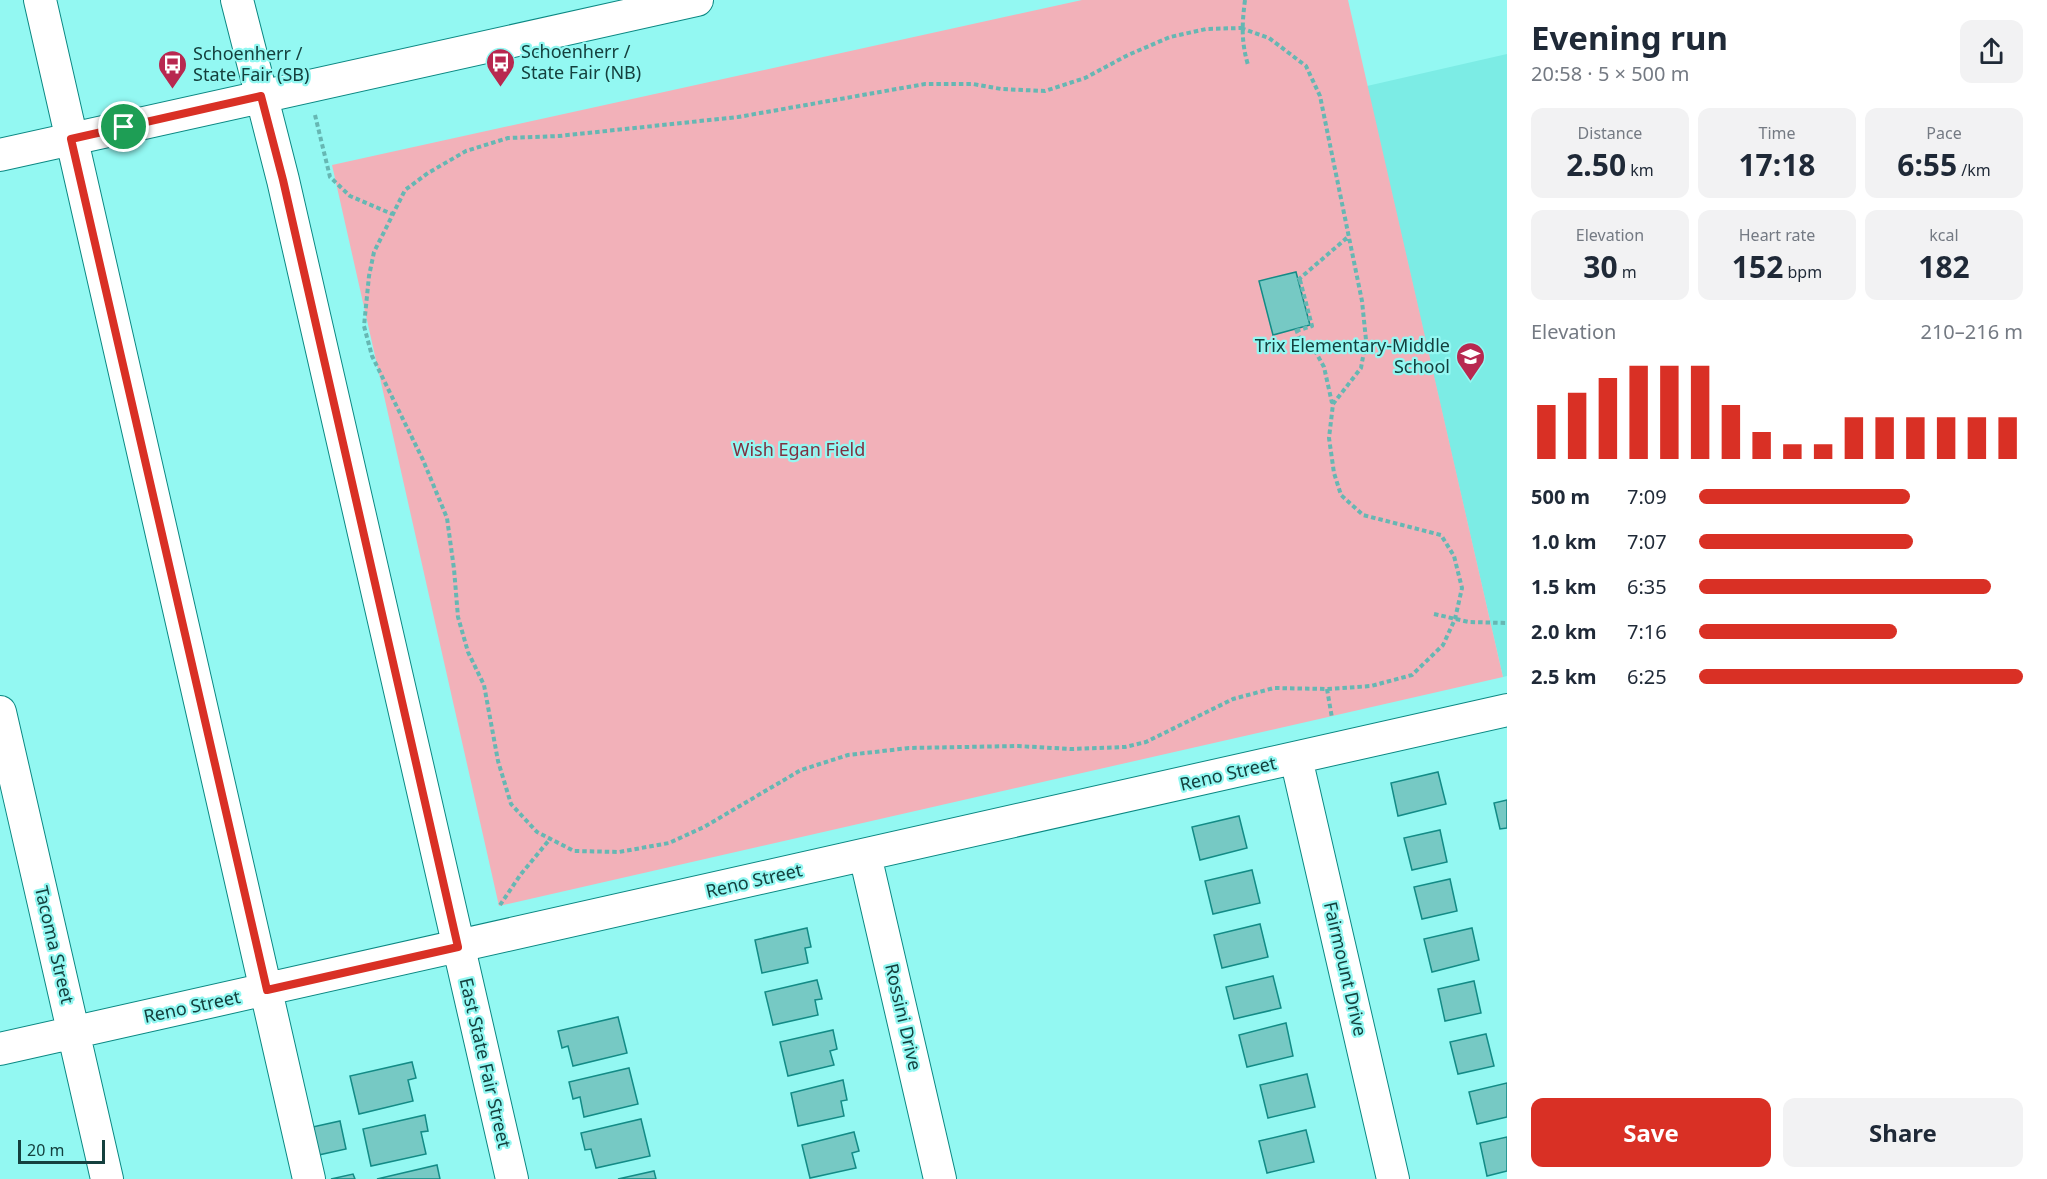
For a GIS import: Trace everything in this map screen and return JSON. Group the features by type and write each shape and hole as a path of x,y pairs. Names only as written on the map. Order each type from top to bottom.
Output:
{"street":[{"path":"40,0 309,1179"},
{"name":"East State Fair Street","path":"237,0 285,192 512,1179"},
{"path":"0,155 697,0"},
{"name":"Reno Street","path":"0,1049 1507,710"},
{"name":"Tacoma Street","path":"0,712 107,1179"},
{"name":"Fairmount Drive","path":"1296,758 1393,1179"},
{"name":"Rossini Drive","path":"865,855 940,1179"}],"path":[{"path":"1245,0 1241,28 1242,45 1248,64"},
{"path":"1333,404 1361,368 1366,340 1362,301 1350,236 1320,96 1305,66 1269,38 1241,28 1206,29 1170,37 1128,55 1085,78 1045,91 973,84 925,84 728,118 559,136 508,138 466,151 428,173 405,190 374,252 364,326 372,356 423,460 447,518 458,617 468,652 484,685 498,761 512,804 537,832 574,851 619,852 669,843 704,827 801,770 848,755 909,748 1125,747 1146,742 1233,699 1275,688 1326,689 1371,686 1412,675 1443,645 1455,618 1462,588 1454,556 1440,535 1363,515 1341,495 1334,473 1329,438 1333,404 1324,367 1314,349 1300,342 1296,330 1312,326 1299,280 1350,236"},
{"path":"309,87 330,177 350,196 392,214"},
{"path":"1434,614 1469,622 1507,623"},
{"path":"499,906 521,874 550,839"}],"shaded area":[{"name":"Trix Elementary-Middle School","path":"1507,54 1507,676 1503,677 1367,86"}],"green space":[{"name":"Wish Egan Field","path":"1082,0 1348,0 1503,677 499,906 332,165"}],"building":[{"path":"1296,272 1310,325 1273,335 1259,281"},
{"path":"1438,772 1446,804 1398,816 1391,783"},
{"path":"1507,800 1507,828 1500,829 1494,803"},
{"path":"1239,816 1247,848 1200,860 1192,827"},
{"path":"1440,830 1447,862 1412,870 1404,838"},
{"path":"1252,870 1260,903 1213,914 1205,881"},
{"path":"1450,879 1457,911 1422,919 1414,887"},
{"path":"1260,924 1268,957 1222,968 1214,935"},
{"path":"807,928 811,947 805,948 808,963 762,973 755,940"},
{"path":"1472,928 1479,960 1432,972 1424,939"},
{"path":"1273,976 1281,1008 1234,1019 1226,987"},
{"path":"817,980 822,999 815,1000 818,1015 773,1025 765,992"},
{"path":"1474,981 1481,1013 1445,1021 1438,989"},
{"path":"618,1017 627,1053 573,1066 568,1046 562,1048 558,1031"},
{"path":"1286,1023 1293,1056 1247,1067 1239,1035"},
{"path":"833,1030 837,1049 830,1051 834,1065 788,1076 780,1042"},
{"path":"1486,1034 1494,1066 1458,1074 1450,1042"},
{"path":"412,1062 416,1078 408,1080 413,1101 359,1114 350,1076"},
{"path":"629,1068 638,1104 584,1117 580,1097 573,1099 569,1082"},
{"path":"1307,1074 1315,1107 1268,1118 1260,1085"},
{"path":"843,1080 847,1100 841,1101 844,1116 798,1126 791,1093"},
{"path":"1507,1083 1507,1117 1477,1124 1469,1092"},
{"path":"425,1115 428,1131 421,1132 426,1154 371,1166 363,1129"},
{"path":"641,1119 650,1156 596,1168 591,1149 585,1150 581,1133"},
{"path":"340,1121 346,1149 314,1156 308,1128"},
{"path":"1306,1130 1314,1162 1267,1173 1259,1141"},
{"path":"854,1132 859,1151 852,1153 856,1168 810,1178 802,1145"},
{"path":"1507,1137 1507,1171 1487,1176 1480,1143"},
{"path":"437,1165 440,1179 377,1179"},
{"path":"654,1171 656,1179 618,1179"},
{"path":"353,1174 355,1179 331,1179"}],"place":[{"name":"Schoenherr / State Fair (NB)","path":"500,88"},
{"name":"Schoenherr / State Fair (SB)","path":"172,90"},
{"name":"Trix Elementary-Middle School","path":"1471,382"}],"route":[{"path":"261,96 283,180 458,947 267,990 71,139 124,127 261,96"}]}
